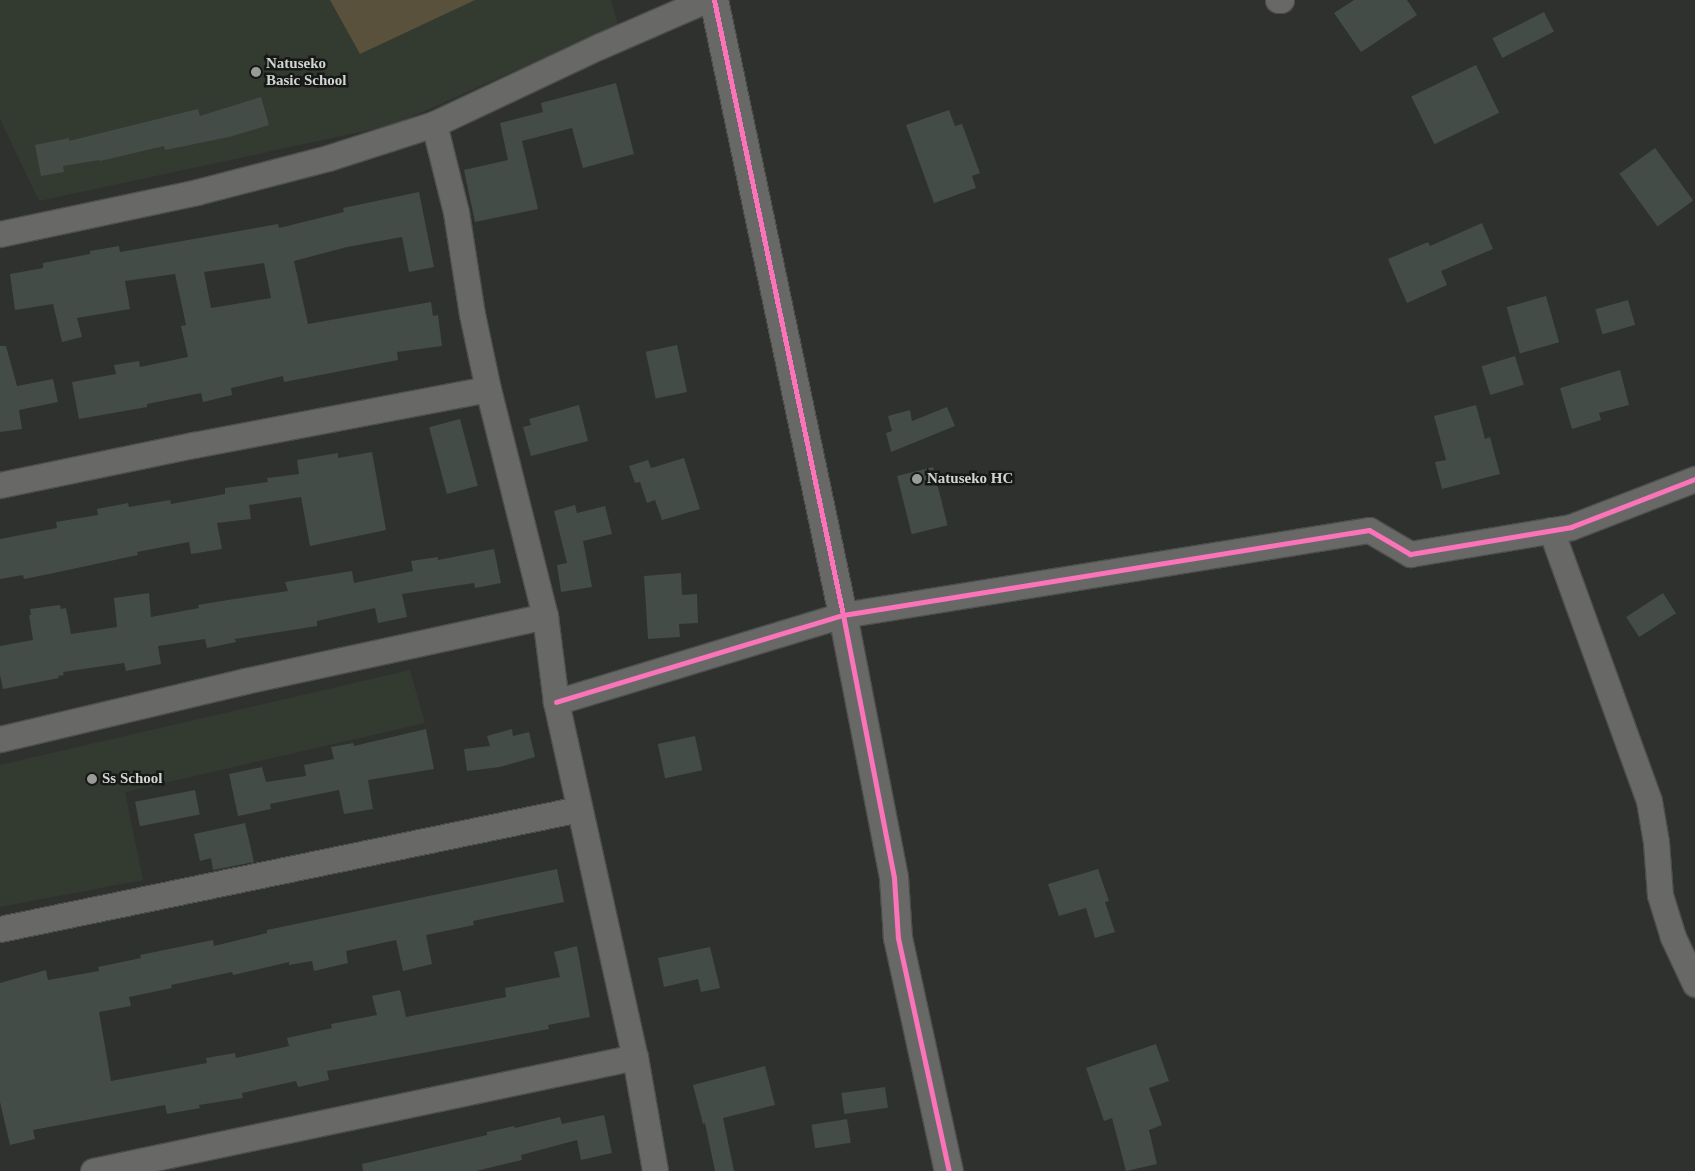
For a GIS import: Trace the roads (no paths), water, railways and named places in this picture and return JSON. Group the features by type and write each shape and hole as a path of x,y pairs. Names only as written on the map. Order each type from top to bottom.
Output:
{"street":[{"path":"0,234 197,192 328,158 434,124 600,46 706,0"},
{"path":"714,0 843,615 894,878 898,938 949,1171"},
{"path":"434,124 456,212 472,314 488,389 546,616 556,702 635,1057 656,1171"},
{"path":"0,485 194,445 488,389"},
{"path":"556,702 843,615 1369,530 1410,554 1572,527 1695,479"},
{"path":"1551,530 1649,801 1660,895 1673,937 1695,984"},
{"path":"0,739 245,681 546,616"},
{"path":"0,929 579,809"},
{"path":"93,1171 635,1057"}],"place":[{"name":"Natuseko Basic School","path":"256,72"},
{"name":"Natuseko HC","path":"917,479"},
{"name":"Ss School","path":"92,779"}]}
